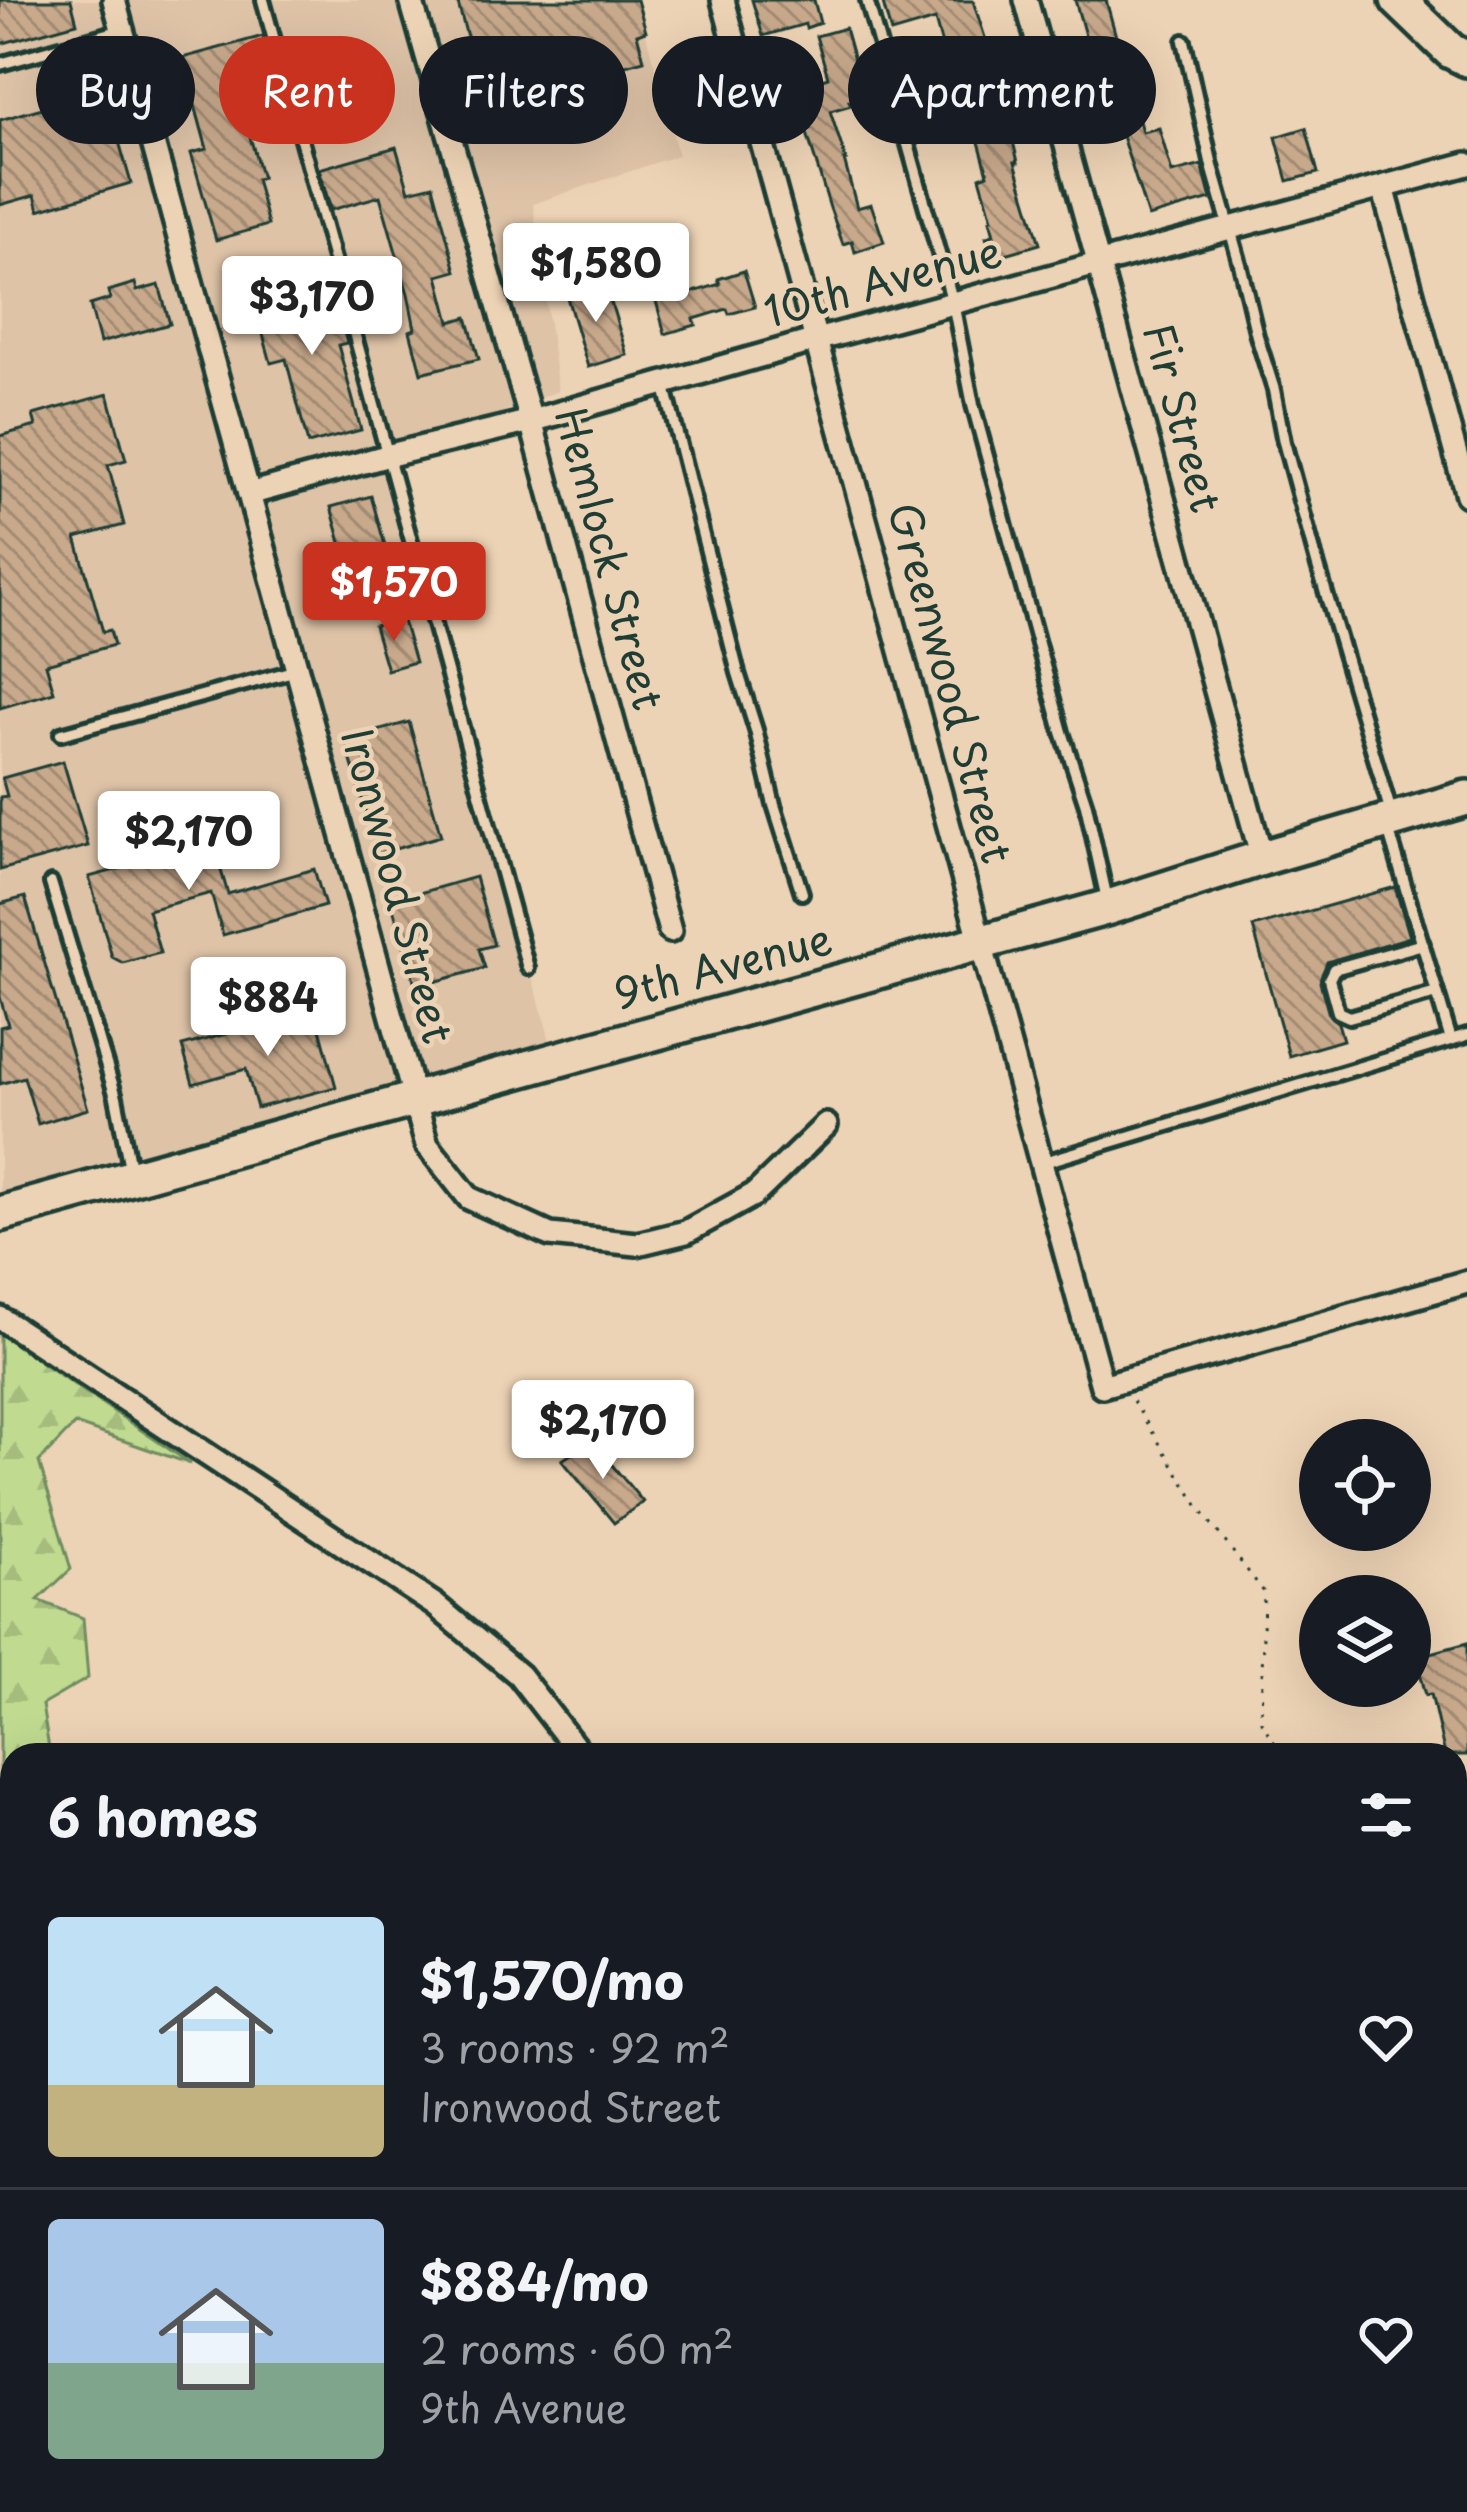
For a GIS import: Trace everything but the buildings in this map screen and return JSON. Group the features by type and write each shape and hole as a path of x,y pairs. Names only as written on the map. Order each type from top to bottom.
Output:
{"main road":[{"path":"1398,0 1451,51 1467,59"},
{"name":"9th Avenue","path":"0,1214 1109,907 1467,798"}],"street":[{"name":"Ironwood Street","path":"114,0 427,1145 470,1198 550,1235 637,1244 686,1232 755,1194 826,1125"},
{"name":"Hemlock Street","path":"411,0 670,932"},
{"name":"Greenwood Street","path":"723,0 1041,1163 1111,1384"},
{"name":"Fir Street","path":"1026,0 1262,858"},
{"name":"10th Avenue","path":"249,494 1467,164"},
{"path":"1383,187 1467,495"},
{"path":"1111,1384 1467,1282"},
{"path":"0,1318 435,1605 519,1676 572,1743"}],"lane":[{"path":"263,0 528,968"},
{"path":"867,0 953,303 973,405 1086,805 1109,907"},
{"path":"0,64 122,30"},
{"path":"1184,41 1284,442 1451,1040"},
{"path":"664,383 738,673 802,893"},
{"path":"61,734 297,670"},
{"path":"51,884 116,1097 132,1176"},
{"path":"1423,944 1334,969 1329,979 1339,1012 1349,1017 1437,993"},
{"path":"1041,1163 1467,1035"}],"path":[{"path":"1111,1384 1264,1592 1261,1721 1275,1743"}],"shaded area":[{"path":"0,0 637,0 652,57 652,144 675,144 678,155 533,204 558,391 386,456 555,1058 0,1214"}],"green space":[{"path":"0,1334 191,1464 75,1424 39,1462 71,1569 38,1600 83,1618 88,1678 42,1705 48,1743 0,1743"}]}
